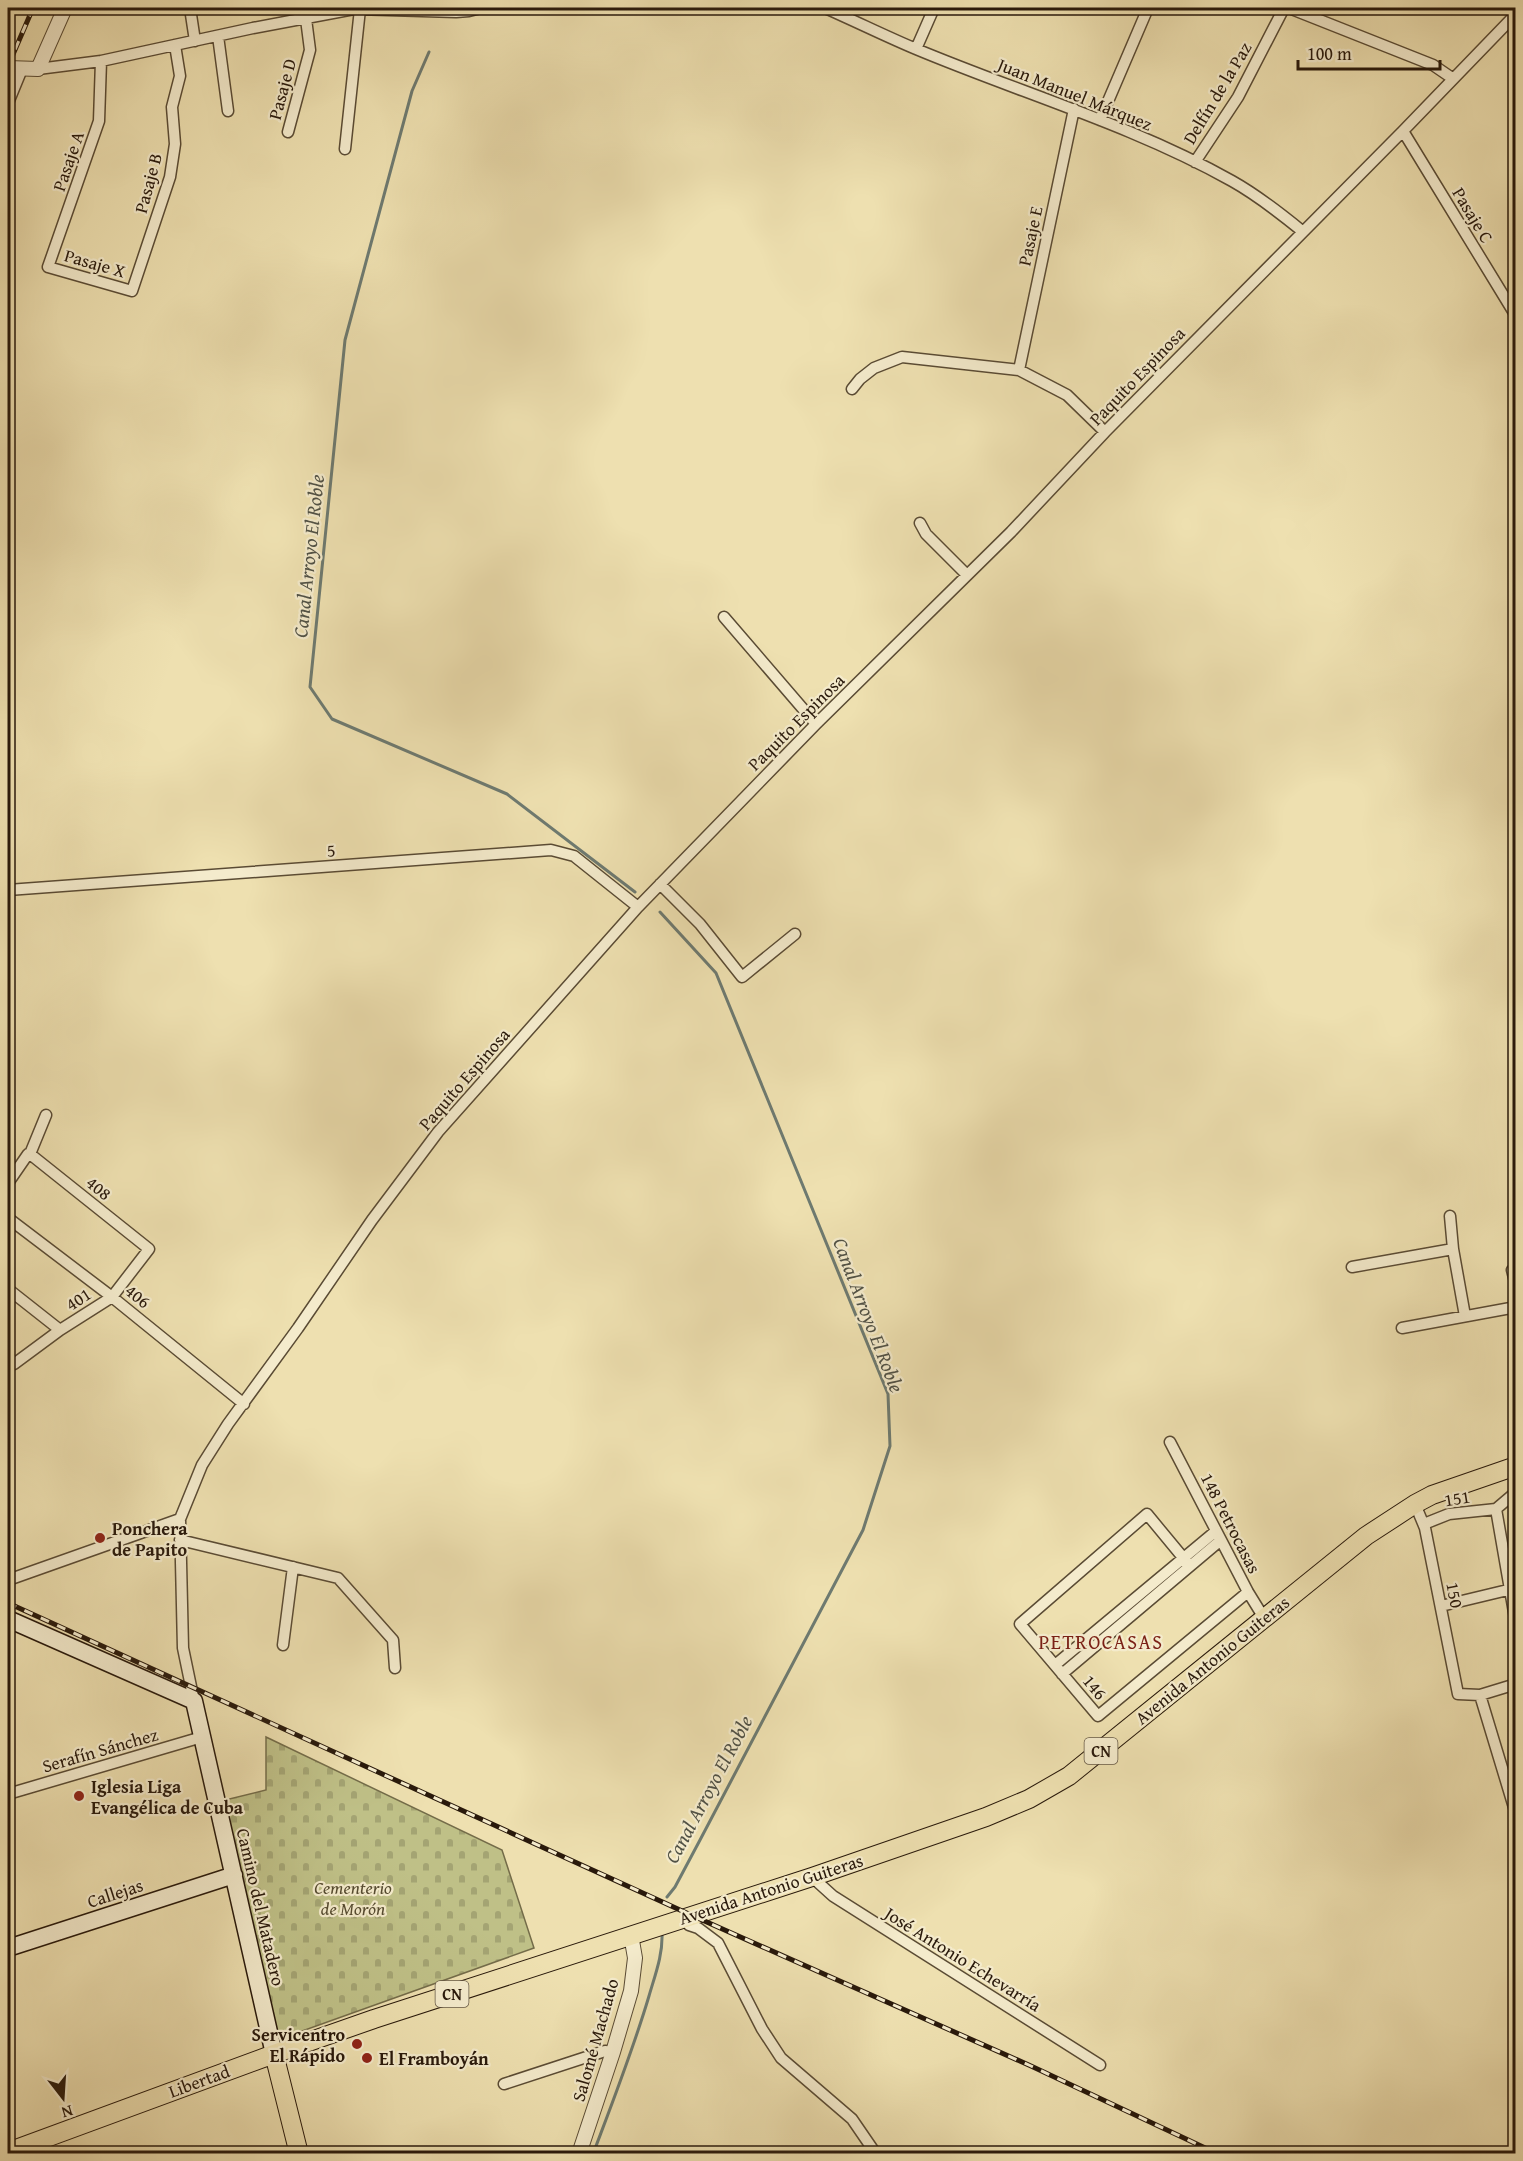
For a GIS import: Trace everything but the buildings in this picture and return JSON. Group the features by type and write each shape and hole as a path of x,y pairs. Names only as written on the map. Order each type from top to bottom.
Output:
{"main road":[{"name":"Avenida Antonio Guiteras","path":"631,1935 812,1877 986,1817 1029,1799 1069,1776 1366,1536 1415,1504 1455,1486 1515,1466"},
{"path":"8,1619 194,1701"},
{"name":"Camino del Matadero","path":"194,1701 274,2054"},
{"name":"Callejas","path":"8,1948 234,1875"},
{"name":"Libertad","path":"8,2152 274,2054 631,1935"},
{"path":"274,2054 299,2154"}],"street":[{"path":"38,69 65,8"},
{"path":"190,8 195,41"},
{"path":"8,103 14,69 38,69 101,61 356,9 456,12 481,8"},
{"name":"Juan Manuel Márquez","path":"825,8 916,49 1074,109 1195,162 1233,182 1275,209 1302,231"},
{"path":"916,49 934,8"},
{"path":"1100,120 1148,8"},
{"name":"Delfín de la Paz","path":"1195,162 1238,97 1284,8"},
{"path":"1289,8 1433,65 1452,78"},
{"path":"345,148 356,9"},
{"name":"Paquito Espinosa","path":"180,1519 202,1465 228,1424 372,1220 438,1132 660,884 816,724 967,575 1515,14"},
{"name":"Pasaje D","path":"288,132 310,50 306,19"},
{"path":"218,36 228,111"},
{"name":"Pasaje B","path":"132,291 170,177 175,144 172,107 180,76 175,45"},
{"name":"Pasaje A","path":"48,267 99,121 101,61"},
{"name":"Pasaje E","path":"1019,370 1074,109"},
{"name":"Pasaje C","path":"1403,131 1515,316"},
{"name":"Pasaje X","path":"48,267 132,291"},
{"path":"852,389 874,368 902,357 1019,370 1067,395 1105,432"},
{"path":"920,523 926,534 967,575"},
{"path":"724,617 816,724"},
{"name":"5","path":"8,890 551,850 574,856 638,907"},
{"path":"660,884 700,924 742,977 795,934"},
{"path":"8,1183 29,1154 46,1115"},
{"name":"408","path":"29,1154 149,1249"},
{"path":"1450,1216 1453,1249 1465,1316"},
{"name":"406","path":"8,1218 112,1297 244,1404"},
{"name":"401","path":"11,1362 112,1297 149,1249"},
{"path":"1352,1267 1453,1249"},
{"path":"1512,1270 1515,1286"},
{"path":"8,1289 60,1330"},
{"path":"1402,1328 1515,1307"},
{"name":"148 Petrocasas","path":"1170,1442 1248,1593 1264,1618"},
{"path":"1515,1492 1496,1509 1513,1588 1515,1624"},
{"name":"150","path":"1415,1504 1424,1524 1458,1694 1480,1695"},
{"name":"151","path":"1424,1524 1449,1514 1496,1509"},
{"name":"146","path":"1186,1562 1148,1514 1020,1624 1098,1716 1248,1593"},
{"path":"8,1580 180,1519"},
{"name":"Camino del Matadero","path":"180,1519 183,1648 194,1701"},
{"path":"1059,1669 1218,1535"},
{"path":"180,1540 338,1578 393,1640 395,1668"},
{"path":"283,1645 293,1567"},
{"path":"1441,1606 1513,1588"},
{"path":"1515,1684 1480,1695 1515,1814"},
{"name":"Serafín Sánchez","path":"8,1794 202,1737"},
{"name":"José Antonio Echevarría","path":"812,1877 833,1896 1100,2065"},
{"path":"684,1917 689,1925 698,1928 718,1943 762,2029 781,2058 852,2118 876,2154"},
{"name":"Salomé Machado","path":"579,2154 631,1990 635,1958 631,1935"},
{"path":"504,2084 605,2051 613,2052"}],"green space":[{"name":"Cementerio de Morón","path":"266,1737 502,1850 534,1948 277,2040 221,1801 266,1790"}],"waterway":[{"name":"Canal Arroyo El Roble","path":"429,52 412,91 345,340 310,687 332,719 507,794 635,892"},
{"name":"Canal Arroyo El Roble","path":"660,912 716,973 888,1394 890,1446 863,1530 675,1887 667,1897"},
{"name":"Canal Arroyo El Roble","path":"593,2154 643,2016 658,1965 662,1933"}],"railway":[{"path":"8,66 33,8"},
{"path":"8,1603 691,1915 1031,2066 1218,2154"}],"place":[{"name":"Ponchera de Papito","path":"100,1538"},
{"name":"Iglesia Liga Evangélica de Cuba","path":"79,1796"},
{"name":"Servicentro El Rápido","path":"357,2044"},
{"name":"El Framboyán","path":"367,2058"}],"district":[{"name":"PETROCASAS","path":"1101,1641"}]}
